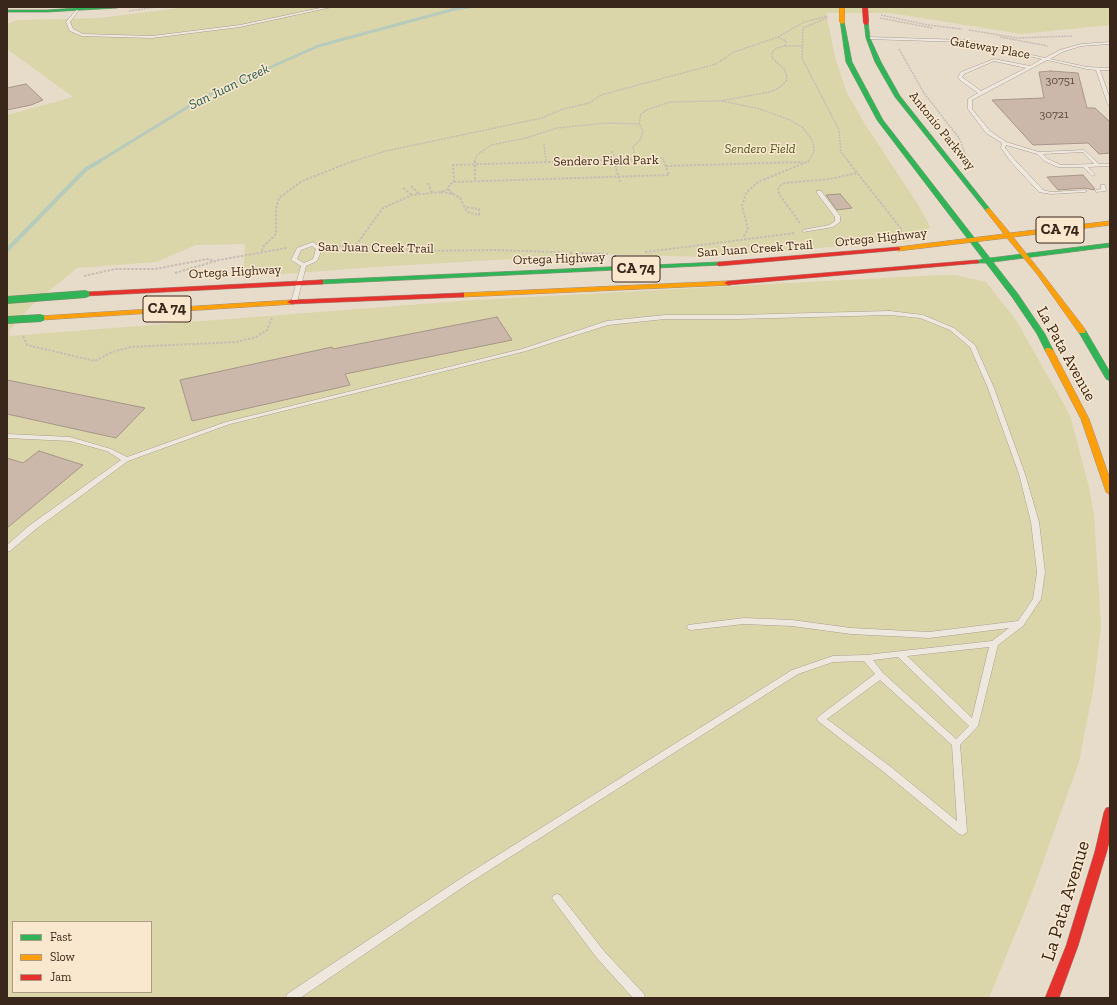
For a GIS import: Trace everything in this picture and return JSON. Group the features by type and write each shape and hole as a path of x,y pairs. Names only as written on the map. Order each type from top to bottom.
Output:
{"main road":[{"path":"7,11 77,10 117,7"},
{"path":"842,7 842,22 850,62 880,120 971,241"},
{"name":"Antonio Parkway","path":"865,7 868,38 878,62 898,97 1026,257"},
{"path":"842,22 868,38"},
{"name":"Ortega Highway","path":"7,300 299,282 743,263 878,252 1110,223"},
{"name":"La Pata Avenue","path":"971,241 988,261 1041,334 1068,383 1085,419 1110,492"},
{"name":"CA 74","path":"7,320 294,302 714,284 988,261 1110,245"},
{"name":"La Pata Avenue","path":"1026,257 1085,336 1110,379"},
{"name":"La Pata Avenue","path":"1052,998 1072,946 1110,812"}],"lane":[{"path":"77,10 68,22 71,30 82,35 152,37 240,26 330,7"},
{"name":"Gateway Place","path":"868,38 965,41 1098,70 1110,69"},
{"path":"1098,165 1084,151 1039,153 1004,143 988,132 970,108 970,99 1046,58 1067,49 1081,45 1110,43"},
{"path":"981,93 962,80 960,77 962,73 994,60 1029,67"},
{"path":"1098,70 1110,106"},
{"path":"1004,143 1003,148 1009,157 1041,190 1051,193 1085,192"},
{"path":"1039,153 1046,160 1060,166 1110,164"},
{"path":"1084,165 1093,175"},
{"path":"1098,191 1104,190 1103,186"},
{"path":"805,231 831,226 837,222 838,217 818,192"},
{"path":"313,244 316,247 319,249 315,260 304,264 294,260 299,249 313,244"},
{"path":"294,302 304,264"},
{"path":"7,549 33,527 126,460 228,423 524,350 607,323 665,318 736,318 890,313 921,316 952,329 973,346 991,388 1022,474 1035,522 1042,572 1037,599 1020,624 994,644 866,658 833,659 795,672 463,882 291,998"},
{"path":"7,436 70,439 109,450 126,460"},
{"path":"691,627 744,621 792,623 851,631 929,635 1020,624"},
{"path":"956,744 974,726 994,644"},
{"path":"900,654 974,726"},
{"path":"866,658 880,675 956,744 962,831 888,770 821,719 880,675"},
{"path":"557,898 600,954 640,998"}],"path":[{"path":"262,251 263,247 276,234 276,209 279,198 287,190 302,181 352,161 386,151 542,118 563,109 589,103 602,95 630,89 649,82 716,64 734,52 778,37 797,25 828,15"},
{"path":"960,32 876,17 884,16 928,25 1017,38 1075,36"},
{"path":"832,18 825,18 803,28 802,58 838,130 841,152 902,230 900,235 895,236"},
{"path":"968,33 1067,49"},
{"path":"778,37 786,41 787,43 785,46"},
{"path":"635,159 633,147 640,140 643,132 639,124 641,114 646,110 654,106 685,100 720,100 753,96 780,87 786,81 787,76 771,54 777,48 785,46 802,46"},
{"path":"895,47 898,49 924,93 959,138 965,150 966,156"},
{"path":"720,100 770,113 802,127 811,138 814,146 814,152 809,161 758,182 746,193 742,206 748,229 744,236 746,240"},
{"path":"475,181 474,165 477,155 491,145 526,138 557,128 606,123 639,124"},
{"path":"544,144 546,162"},
{"path":"612,151 620,182"},
{"name":"Sendero Field Park","path":"663,158 669,175 454,182 453,165 635,159 663,158"},
{"path":"666,166 806,162"},
{"name":"San Juan Creek Trail","path":"644,252 746,240 805,231 779,194 780,186 785,183 830,178 857,173"},
{"path":"428,182 432,193"},
{"path":"441,192 448,189 450,184 454,182"},
{"path":"411,186 419,194"},
{"path":"403,188 412,195"},
{"path":"448,189 460,198 465,206 465,210 470,214 479,215 479,209 465,206"},
{"path":"355,246 383,208 412,195 441,192 453,194"},
{"name":"San Juan Creek Trail","path":"316,247 383,246 418,250 496,250 615,254"},
{"name":"San Juan Creek Trail","path":"170,274 200,267 219,260 262,251 304,247"},
{"name":"San Juan Creek Trail","path":"678,248 683,253"}],"green space":[{"name":"Sendero Field","path":"187,7 1110,7 1110,25 1021,34 890,13 826,13 836,61 847,93 865,124 919,206 930,227 922,235 910,241 702,257 599,254 375,267 243,277 245,244 196,245 156,262 77,268 31,306 9,331 10,336 473,300 939,275 955,275 986,282 1016,320 1070,415 1089,487 1094,514 1101,626 1094,685 1079,762 1030,898 989,998 7,998 7,115 73,97 7,49 7,24 17,20 100,18"}],"building":[{"path":"1051,71 1078,73 1087,108 1095,108 1110,122 1110,153 1099,154 1088,143 1033,145 992,100 1044,98 1039,72"},
{"path":"26,84 43,100 31,105 7,110 7,88"},
{"path":"1083,175 1095,189 1094,190 1085,188 1058,190 1047,177"},
{"path":"840,194 852,208 837,210 826,195"},
{"path":"497,317 512,340 345,374 350,385 192,421 180,380 332,347 333,349"},
{"path":"7,380 145,408 116,438 7,414"},
{"path":"39,451 83,465 7,528 7,458 23,463"}],"waterway":[{"name":"San Juan Creek","path":"98,162 204,97 318,46 455,9 469,7"},
{"name":"San Juan Creek","path":"7,250 86,169 100,161"}],"traffic: fast":[{"path":"7,11 47,11 117,7"},
{"path":"842,21 849,62 880,120 1015,296 1041,334 1049,350"},
{"path":"866,22 868,38 878,62 898,97 988,210"},
{"path":"977,262 1110,245"},
{"path":"320,282 719,264"},
{"path":"7,300 86,294"},
{"path":"7,320 41,318"},
{"path":"1082,331 1110,379"}],"traffic: slow":[{"path":"842,7 842,21"},
{"path":"988,210 1039,273 1082,331"},
{"path":"898,249 1110,223"},
{"path":"461,295 728,283"},
{"path":"41,318 291,302"},
{"path":"1049,350 1085,419 1110,492"}],"traffic: jam":[{"path":"865,7 866,22"},
{"path":"719,264 898,249"},
{"path":"728,283 977,262"},
{"path":"86,294 320,282"},
{"path":"291,302 461,295"},
{"path":"1052,998 1072,946 1101,851 1110,812"}]}
